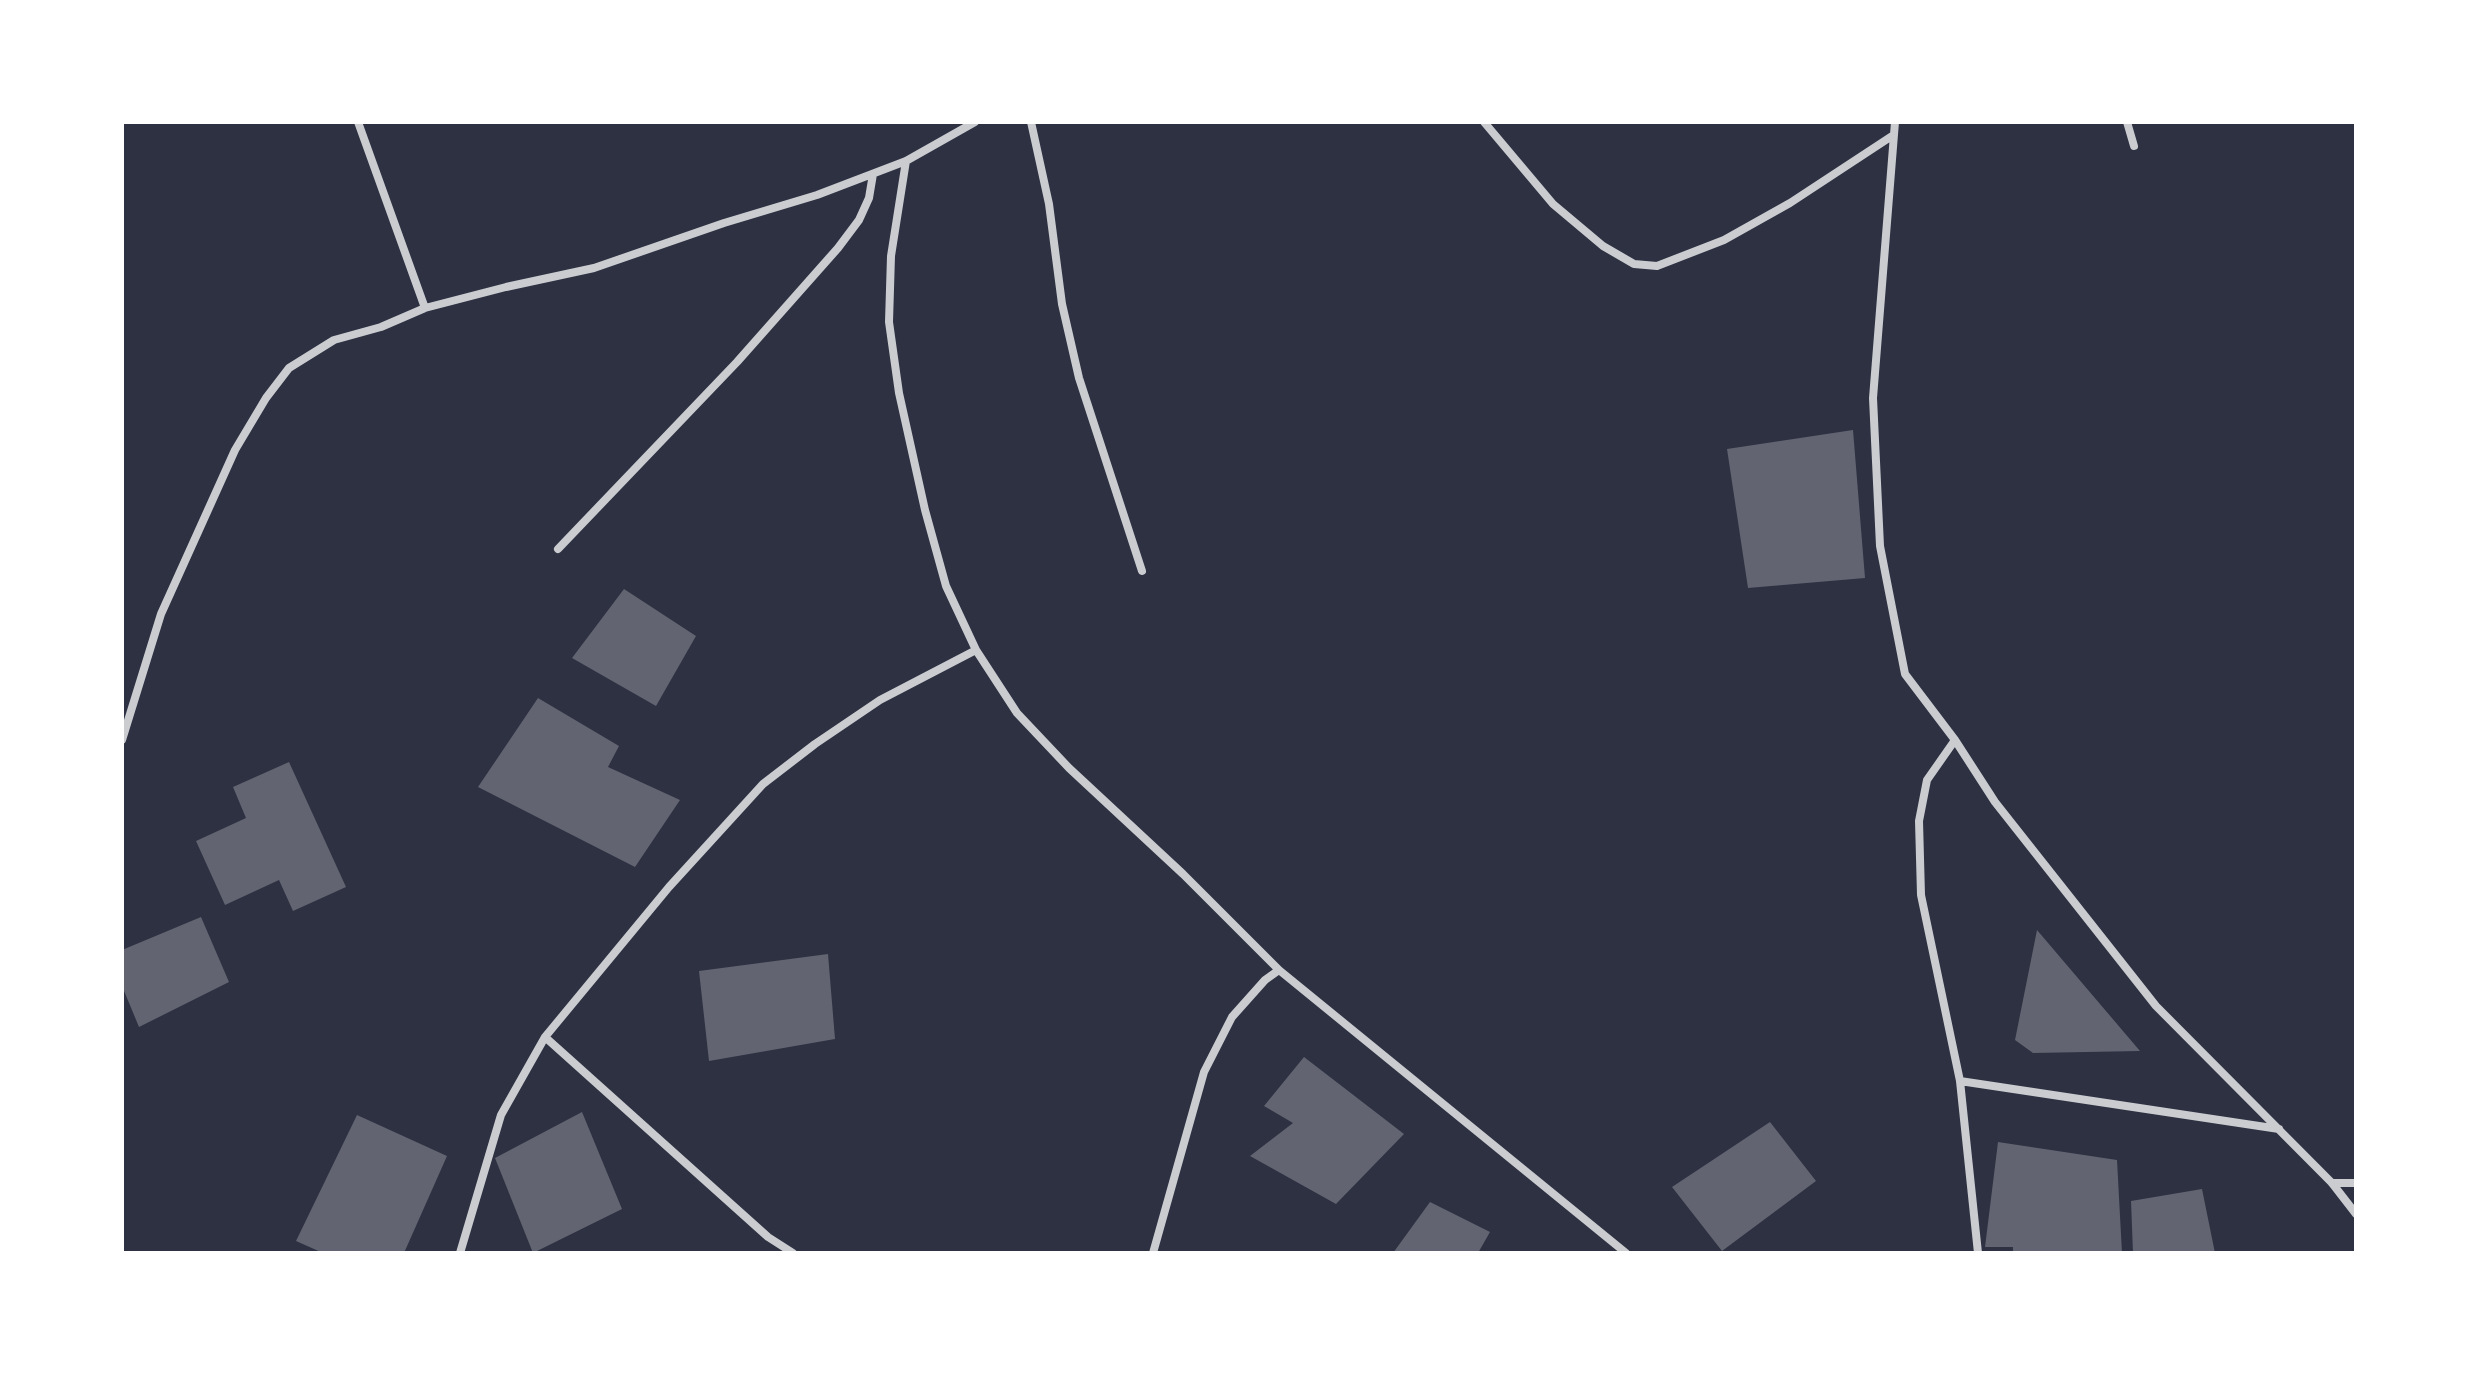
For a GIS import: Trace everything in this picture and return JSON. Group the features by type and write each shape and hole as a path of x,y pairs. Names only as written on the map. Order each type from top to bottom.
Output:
{"street":[{"path":"358,122 425,308"},
{"path":"122,740 161,614 235,450 266,398 289,368 334,340 381,327 425,308 594,268 817,195 906,161 975,122"},
{"path":"1031,122 1049,204 1062,304 1079,378 1142,571"},
{"path":"1484,122 1553,204 1603,246 1634,264 1657,266 1724,240 1790,203 1892,136"},
{"path":"1895,122 1873,398 1880,546 1905,674 1955,740 1995,802 2156,1006 2332,1183 2356,1214"},
{"path":"2127,122 2134,146"},
{"path":"906,161 891,256 889,322 899,393 925,510 946,586 976,650 1017,713 1069,768 1183,874 1279,970 1626,1253"},
{"path":"558,549 737,362 838,248 859,220 869,198 873,174"},
{"path":"460,1253 501,1115 545,1037 669,887 763,784 880,700 976,650"},
{"path":"1955,740 1927,780 1919,821 1921,895 1960,1081 1978,1253"},
{"path":"1153,1253 1204,1072 1232,1017 1265,980 1279,970"},
{"path":"545,1037 768,1237 793,1253"},
{"path":"1960,1081 2280,1129"},
{"path":"2332,1183 2356,1183"}],"building":[{"path":"1853,430 1865,578 1748,588 1727,449"},
{"path":"624,589 696,636 656,706 572,658"},
{"path":"538,698 619,746 608,767 680,800 635,867 478,787"},
{"path":"289,762 346,887 293,911 279,880 225,905 196,841 246,818 233,787"},
{"path":"201,917 229,982 139,1027 122,986 122,950"},
{"path":"2037,930 2140,1051 2033,1053 2015,1040"},
{"path":"828,954 835,1039 709,1061 699,971"},
{"path":"1304,1057 1404,1134 1336,1204 1250,1156 1293,1123 1264,1106"},
{"path":"582,1112 622,1209 533,1253 495,1158"},
{"path":"357,1115 447,1156 404,1253 323,1253 296,1241"},
{"path":"1770,1122 1816,1181 1722,1251 1672,1187"},
{"path":"1998,1142 2117,1160 2122,1253 2013,1253 2013,1247 1985,1247"},
{"path":"2202,1189 2215,1253 2133,1253 2131,1201"},
{"path":"1430,1202 1490,1232 1478,1253 1393,1253"}]}
